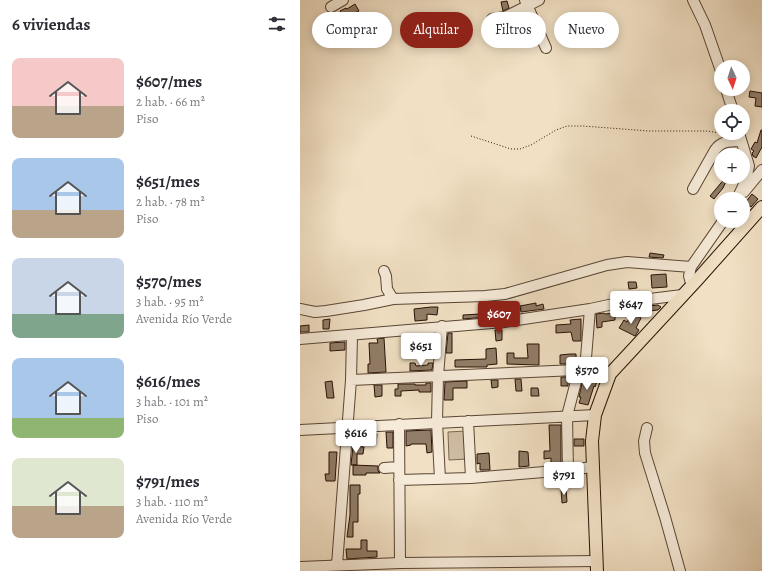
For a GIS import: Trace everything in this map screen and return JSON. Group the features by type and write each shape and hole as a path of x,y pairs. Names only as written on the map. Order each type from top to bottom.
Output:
{"main road":[{"path":"597,566 592,441 595,415 610,374 692,286 762,207"}],"street":[{"path":"331,6 343,0"},
{"path":"512,12 526,3 538,0"},
{"path":"693,0 705,25 717,60"},
{"path":"693,189 715,150 720,144 730,140"},
{"path":"741,140 749,166 746,180 741,192"},
{"path":"744,192 762,170"},
{"path":"692,286 689,276 692,267 718,228"},
{"path":"300,309 315,312 326,312 411,297 485,296 505,294 607,265 627,262 692,267"},
{"path":"384,271 386,276 386,289 393,299"},
{"path":"300,339 504,322 590,309 618,303 682,296"},
{"path":"568,470 567,416 582,370 590,309"},
{"path":"440,479 437,422 438,376 442,326"},
{"path":"337,566 348,427 352,334"},
{"path":"351,380 582,370 610,374"},
{"path":"300,430 595,415"},
{"path":"468,421 471,478"},
{"path":"399,424 400,564"},
{"path":"647,428 644,441 645,453 680,571"},
{"path":"384,468 399,467"},
{"path":"399,480 471,478 593,467"},
{"path":"300,567 400,564 597,566"}],"path":[{"path":"471,136 511,148 520,149 531,145 556,130 567,126 649,131 714,132"}],"shaded area":[{"path":"466,431 467,459 449,460 448,432"}],"building":[{"path":"507,1 509,8 503,11 501,2"},
{"path":"355,4 359,11 340,11 346,8 347,9"},
{"path":"750,91 762,93 762,107 755,106 756,98 749,97"},
{"path":"761,130 762,147 756,158 752,153 754,151 751,149 755,142 757,143"},
{"path":"720,184 725,184 720,192 714,192 714,199 710,196"},
{"path":"752,194 758,199 751,207 750,206 750,197"},
{"path":"650,253 664,255 663,258 649,257"},
{"path":"666,274 667,287 652,288 651,275"},
{"path":"628,282 636,282 637,288 629,289"},
{"path":"536,303 536,306 543,304 544,309 521,312 520,306"},
{"path":"658,305 661,307 658,310 649,311 648,306"},
{"path":"438,307 437,315 427,314 427,320 415,321 414,309"},
{"path":"487,311 487,317 463,319 463,315 480,314 480,312"},
{"path":"615,313 615,320 602,322 602,327 597,328 596,314"},
{"path":"632,313 641,318 636,328 639,330 635,336 619,328 624,320 627,322"},
{"path":"330,319 329,329 323,329 323,320"},
{"path":"581,319 581,341 573,341 571,332 556,333 556,325 571,324 570,320"},
{"path":"309,325 309,332 300,332 300,326"},
{"path":"495,330 502,330 502,340 496,341"},
{"path":"448,333 452,333 452,353 446,353"},
{"path":"435,335 433,353 427,352 427,342 417,342 416,337"},
{"path":"384,338 386,372 368,373 368,364 370,364 369,343 378,343 377,339"},
{"path":"345,342 345,350 330,351 330,343"},
{"path":"527,344 539,344 539,365 507,364 507,353 514,353 514,358 528,358"},
{"path":"496,348 497,364 487,365 487,367 455,367 455,360 486,359 486,349"},
{"path":"576,354 576,362 569,361 570,364 560,364 560,355"},
{"path":"410,363 415,363 416,366 433,363 432,370 410,371"},
{"path":"561,377 568,377 568,386 561,386"},
{"path":"586,378 598,379 595,387 594,386 588,405 579,403 582,383 584,384"},
{"path":"515,379 521,379 522,391 516,391"},
{"path":"491,380 498,380 498,387 492,388"},
{"path":"332,381 334,398 327,398 325,382"},
{"path":"467,381 467,388 453,388 453,400 444,400 445,382"},
{"path":"426,383 431,383 431,392 419,392 419,390 401,391 401,396 395,396 395,389 398,389 398,384 426,385"},
{"path":"374,385 382,385 382,396 375,397"},
{"path":"531,388 538,388 539,396 531,396"},
{"path":"549,425 561,425 561,464 551,465 551,458 544,459 544,451 550,451"},
{"path":"431,430 432,452 427,453 426,444 411,444 406,446 406,431"},
{"path":"386,432 393,432 393,448 387,448"},
{"path":"362,433 377,434 376,444 362,443"},
{"path":"574,439 584,439 584,446 574,446"},
{"path":"353,446 364,447 363,454 357,454 357,465 351,465"},
{"path":"519,451 528,452 529,466 519,467"},
{"path":"329,452 337,452 335,481 326,481 325,474 329,474"},
{"path":"489,453 490,470 480,470 480,463 477,464 477,454"},
{"path":"353,465 378,466 378,471 380,473 353,475"},
{"path":"350,485 360,485 360,494 358,494 358,522 353,522 353,537 347,537 350,515"},
{"path":"561,489 566,489 567,502 562,503"},
{"path":"361,540 367,540 367,551 377,551 377,557 347,559 346,549 361,549"}]}
